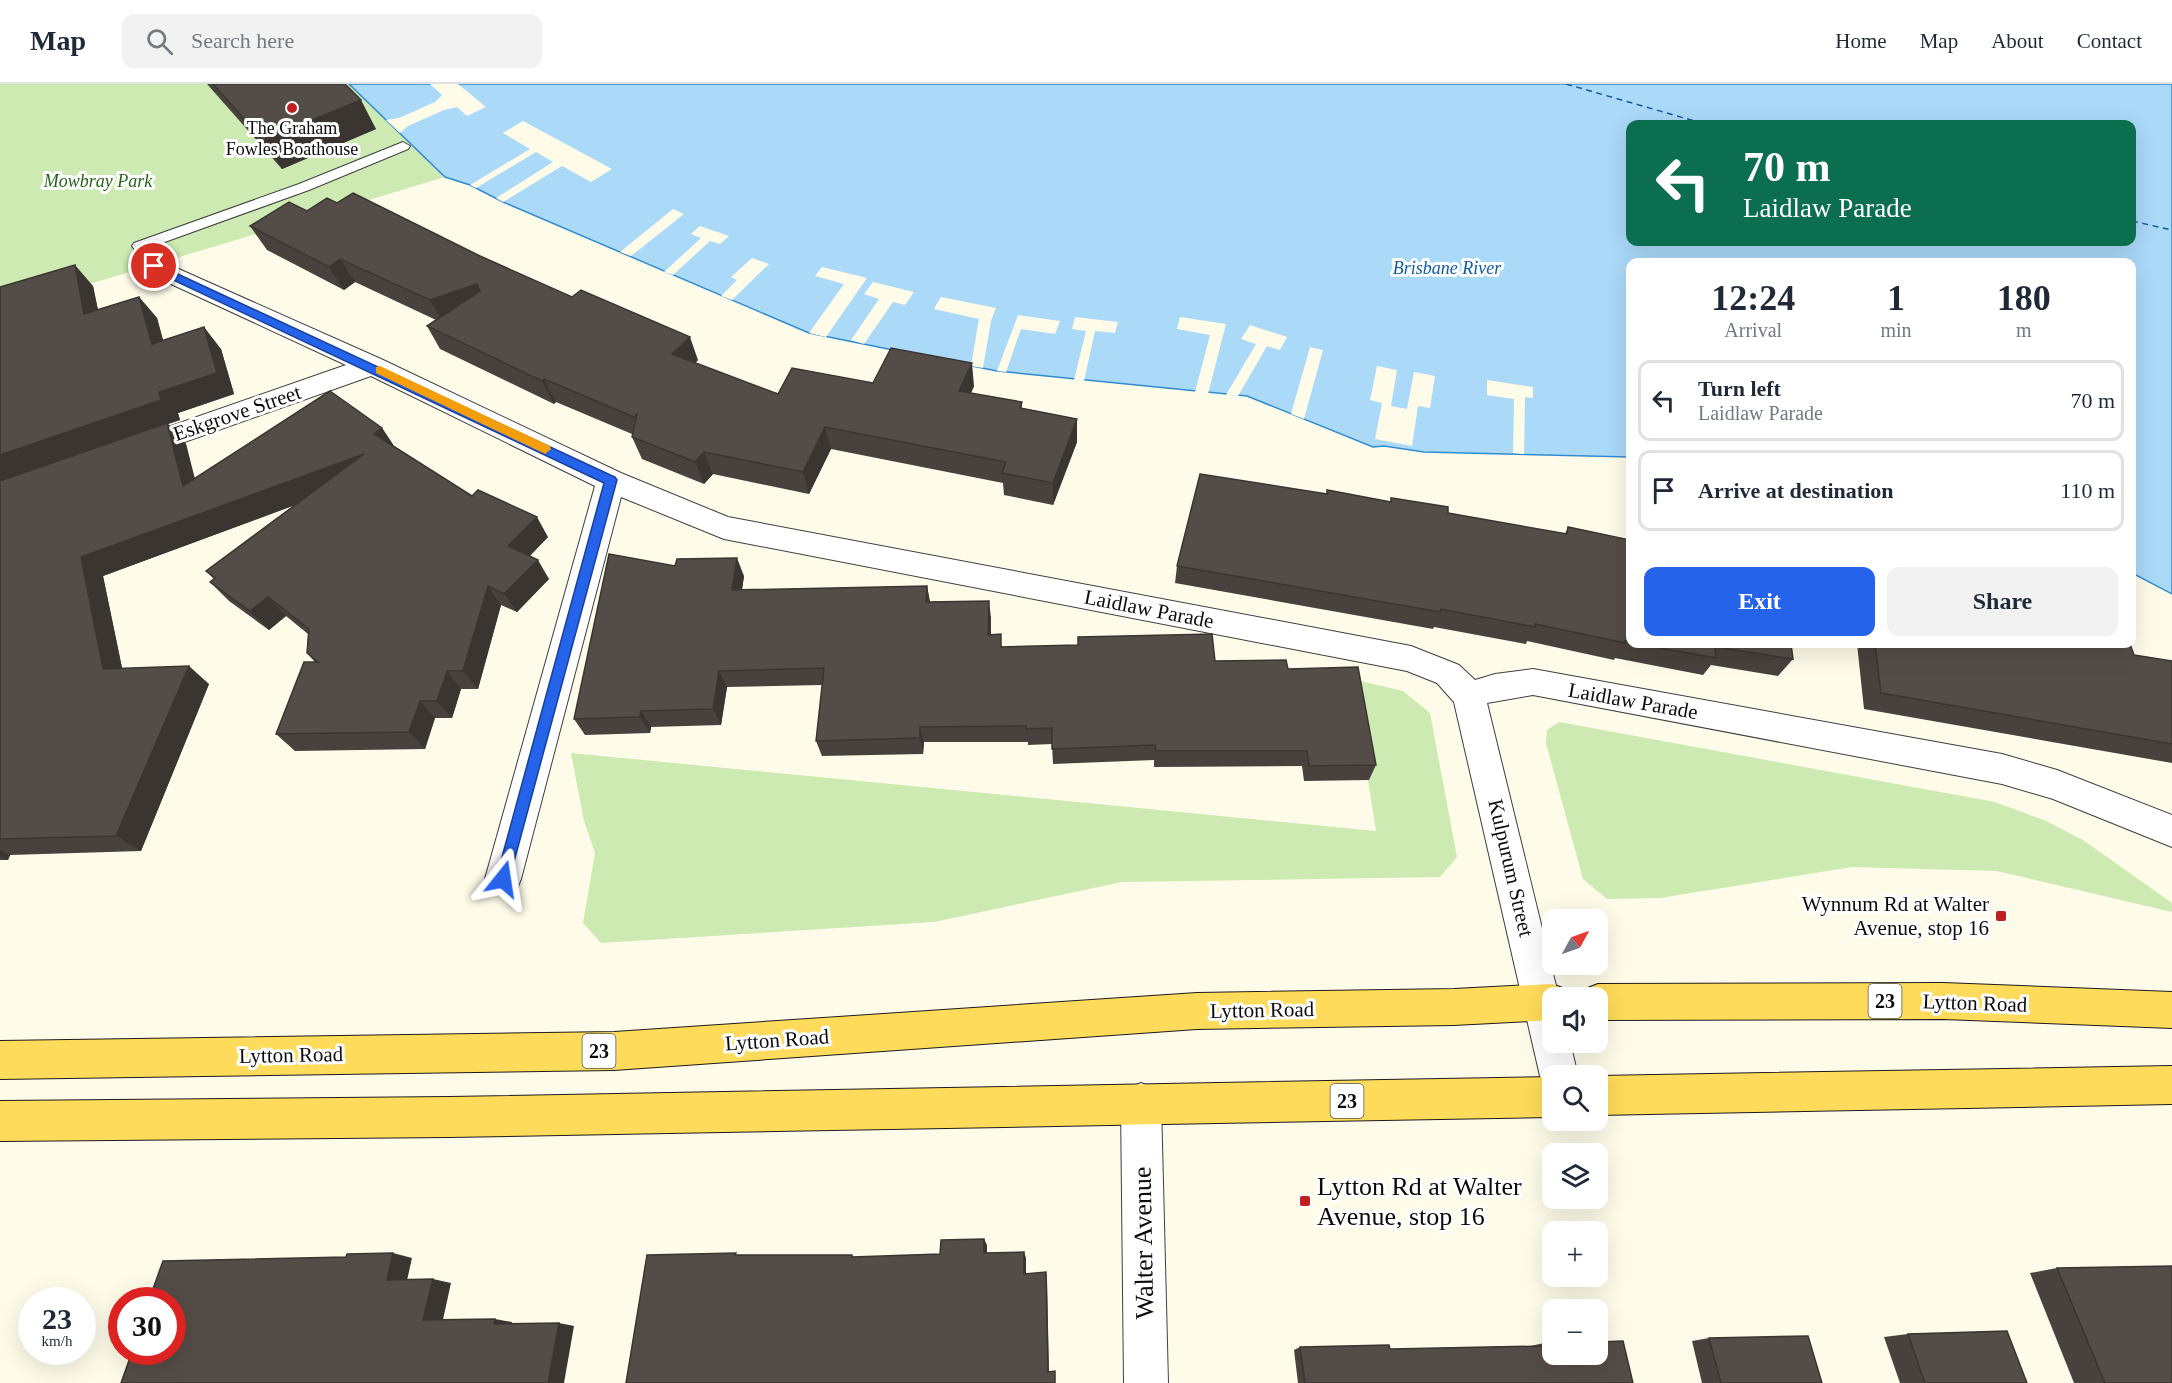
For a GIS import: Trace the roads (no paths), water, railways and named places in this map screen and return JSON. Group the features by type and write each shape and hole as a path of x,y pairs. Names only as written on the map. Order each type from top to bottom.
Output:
{"main road":[{"name":"Lytton Road","path":"1608,1002 1943,1000 2172,1010"},
{"name":"Lytton Road","path":"0,1060 614,1051 1197,1011 1454,1007 1542,1002"},
{"path":"1608,1095 2172,1085"},
{"name":"23","path":"0,1121 461,1117 1141,1102 1542,1097"}],"street":[{"name":"Laidlaw Parade","path":"154,266 372,366 611,480 724,528 1411,658 1448,674 1469,696 1496,687 1533,682 1990,767 2057,785 2172,831"},
{"name":"Eskgrove Street","path":"113,457 372,366"},
{"path":"503,879 611,480"},
{"name":"Kulpurum Street","path":"1469,696 1543,987"},
{"name":"Walter Avenue","path":"1141,1102 1146,1383"}],"lane":[{"path":"154,266 139,246 304,187 403,146"}],"water":[{"name":"Brisbane River","path":"349,84 2172,84 2172,594 2136,575 2136,258 1626,258 1626,457 1424,452 1384,446 1373,447 1247,396 997,371 809,333 503,202 470,185 445,177"}],"place":[{"name":"The Graham Fowles Boathouse","path":"292,108"},
{"name":"Wynnum Rd at Walter Avenue, stop 16","path":"2001,916"},
{"name":"Lytton Rd at Walter Avenue, stop 16","path":"1305,1201"}],"park label":[{"name":"Mowbray Park","path":"98,181"}]}
